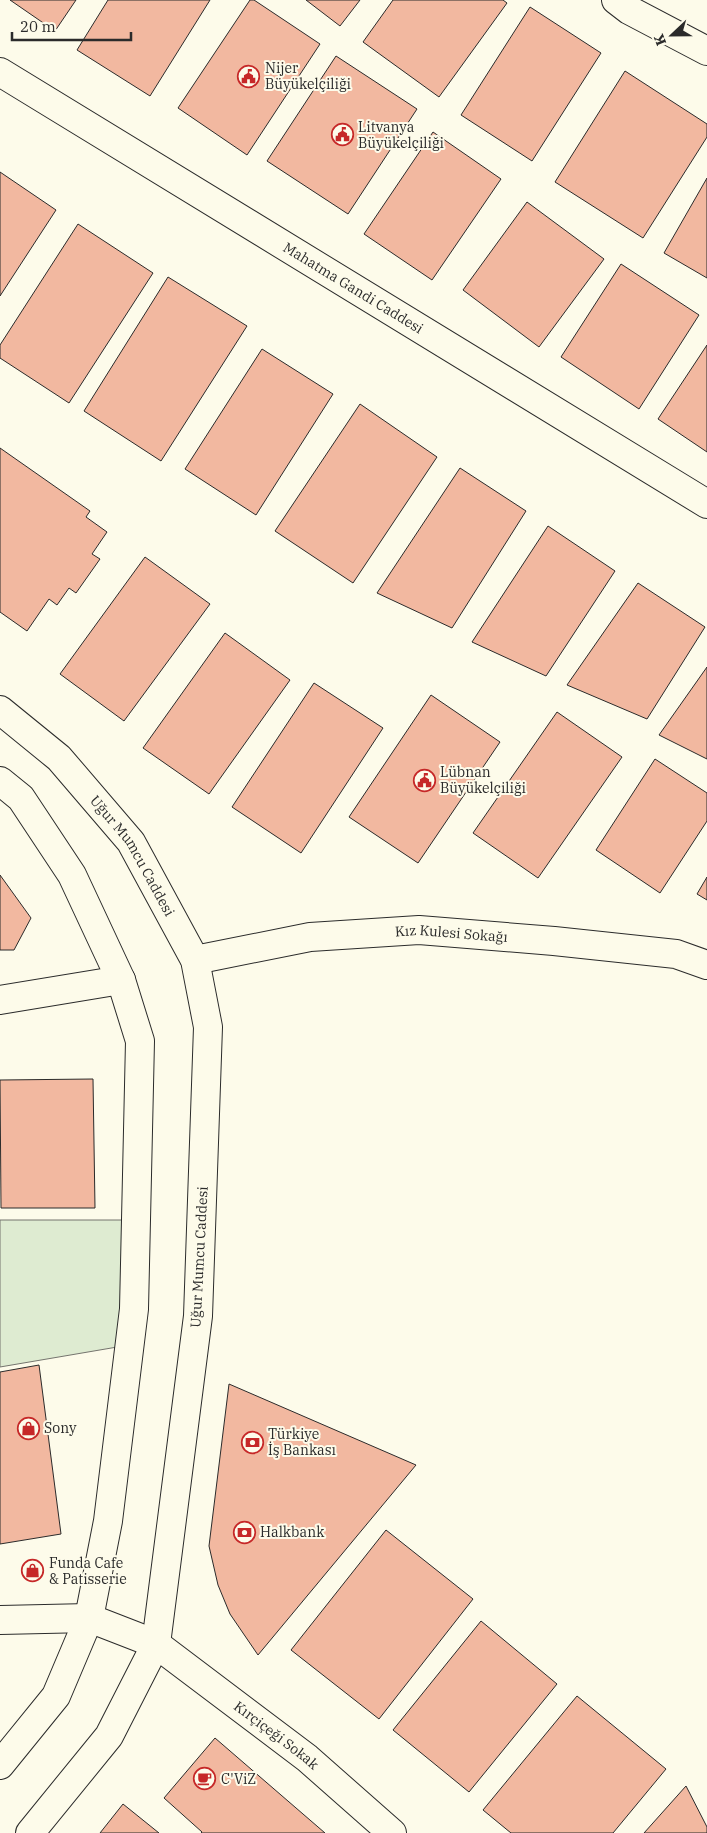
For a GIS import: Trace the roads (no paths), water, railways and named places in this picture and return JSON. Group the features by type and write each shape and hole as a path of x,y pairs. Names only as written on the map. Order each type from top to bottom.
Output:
{"main road":[{"path":"616,0 629,10 707,51"},
{"name":"Mahatma Gandi Caddesi","path":"0,72 707,504"},
{"name":"Uğur Mumcu Caddesi","path":"0,710 59,758 131,842 195,960 208,1027 198,1316 156,1644 109,1736 30,1833"},
{"path":"0,781 22,798 72,875 121,980 140,1041 134,1309 108,1521 89,1618 56,1696 0,1765"},
{"name":"Kız Kulesi Sokağı","path":"195,960 310,937 419,930 554,941 676,954 707,965"},
{"path":"0,1000 121,980"},
{"path":"0,1620 89,1618"},
{"name":"Kırçiçeği Sokak","path":"89,1618 156,1644 307,1758 392,1833"}],"place":[{"name":"Nijer Büyükelçiliği","path":"249,76"},
{"name":"Litvanya Büyükelçiliği","path":"342,135"},
{"name":"Lübnan Büyükelçiliği","path":"424,780"},
{"name":"Sony","path":"28,1428"},
{"name":"Türkiye İş Bankası","path":"252,1442"},
{"name":"Halkbank","path":"244,1532"},
{"name":"Funda Cafe & Patisserie","path":"33,1571"},
{"name":"C'ViZ","path":"205,1779"}]}
